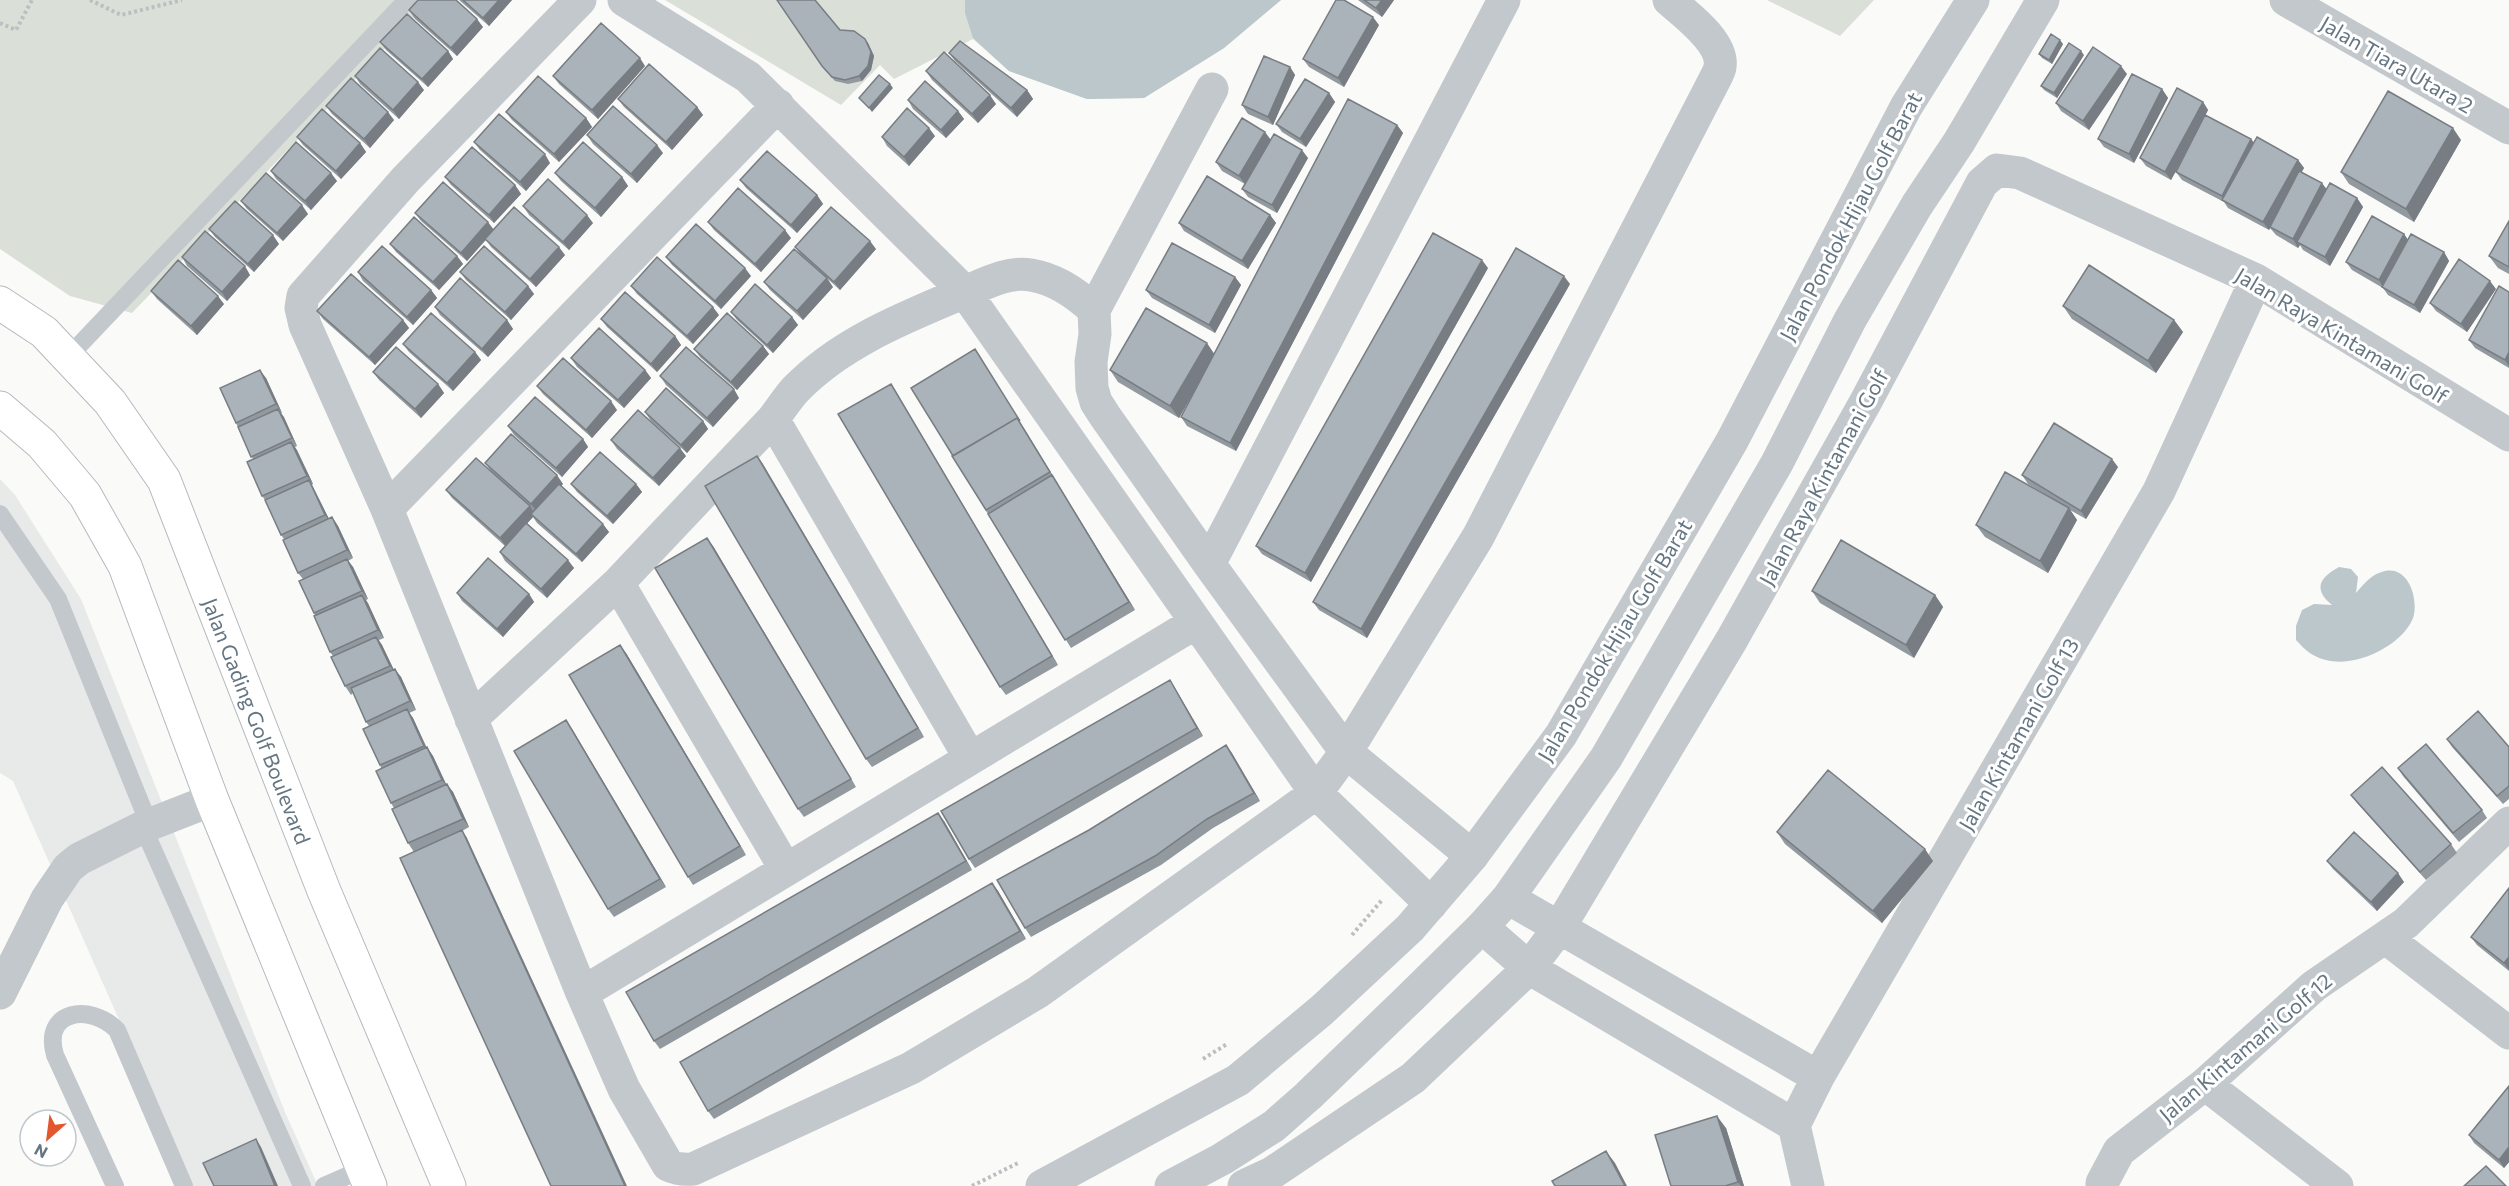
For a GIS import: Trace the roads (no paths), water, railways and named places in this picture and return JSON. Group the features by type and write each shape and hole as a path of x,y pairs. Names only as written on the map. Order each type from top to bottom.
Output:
{"main road":[{"name":"Jalan Gading Golf Boulevard","path":"0,303 44,333 110,402 165,480 324,891 449,1186"},
{"path":"0,408 42,444 85,495 125,566 212,800 367,1178"}],"street":[{"path":"580,0 406,179 303,296 301,308 305,325 387,509 582,993 624,1089 664,1159 675,1169 693,1169 912,1068 1038,992 1316,793 1346,752 1478,537 1720,68 1719,54 1712,43 1702,30 1670,0"},
{"path":"624,0 748,77 965,292 1316,793 1431,904"},
{"path":"1209,564 1504,0"},
{"name":"Jalan Pondok Hijau Golf Barat","path":"1041,1179 1238,1080 1322,1010 1410,928 1472,856 1561,735 1732,441 1906,107 1973,0"},
{"path":"1171,1186 1222,1159 1274,1126 1308,1096 1482,927 1508,898 1606,758 1778,463 1850,320 1917,205 1959,142 2043,0"},
{"name":"Jalan Tiara Utara 2","path":"2286,0 2509,128"},
{"path":"1212,89 1094,310 1095,334 1091,362 1096,402 1209,564 1346,752 1472,856"},
{"path":"387,509 778,105"},
{"name":"Jalan Raya Kintamani Golf","path":"1244,1186 1272,1173 1413,1078 1529,968 1559,928 1731,641 1865,403 1982,183 1997,170 2020,173 2256,280 2509,435"},
{"path":"471,719 618,583 773,419 795,390 833,358 897,320 1010,275 1030,274 1058,283 1079,296 1094,310"},
{"name":"Jalan Kintamani Golf 13","path":"1794,1125 1818,1077 2159,491 2256,280"},
{"path":"773,419 970,758"},
{"path":"1732,441 1778,463"},
{"path":"618,583 786,870"},
{"path":"582,993 1195,623"},
{"path":"0,993 47,900 68,868 79,859 146,825 212,800"},
{"name":"Jalan Kintamani Golf 12","path":"2102,1186 2119,1151 2205,1084 2314,986 2406,923 2509,823"},
{"path":"1508,898 1818,1077"},
{"path":"1482,927 1529,968 1794,1125 1808,1186"},
{"path":"2386,938 2509,1033"},
{"path":"2205,1084 2337,1186"}],"lane":[{"path":"68,357 407,0"},
{"path":"0,514 58,599 146,825 302,1186"},
{"path":"115,1186 51,1042 54,1031 61,1020 74,1014 87,1012 108,1021 117,1030 184,1186"},
{"path":"324,1186 367,1178"}]}
